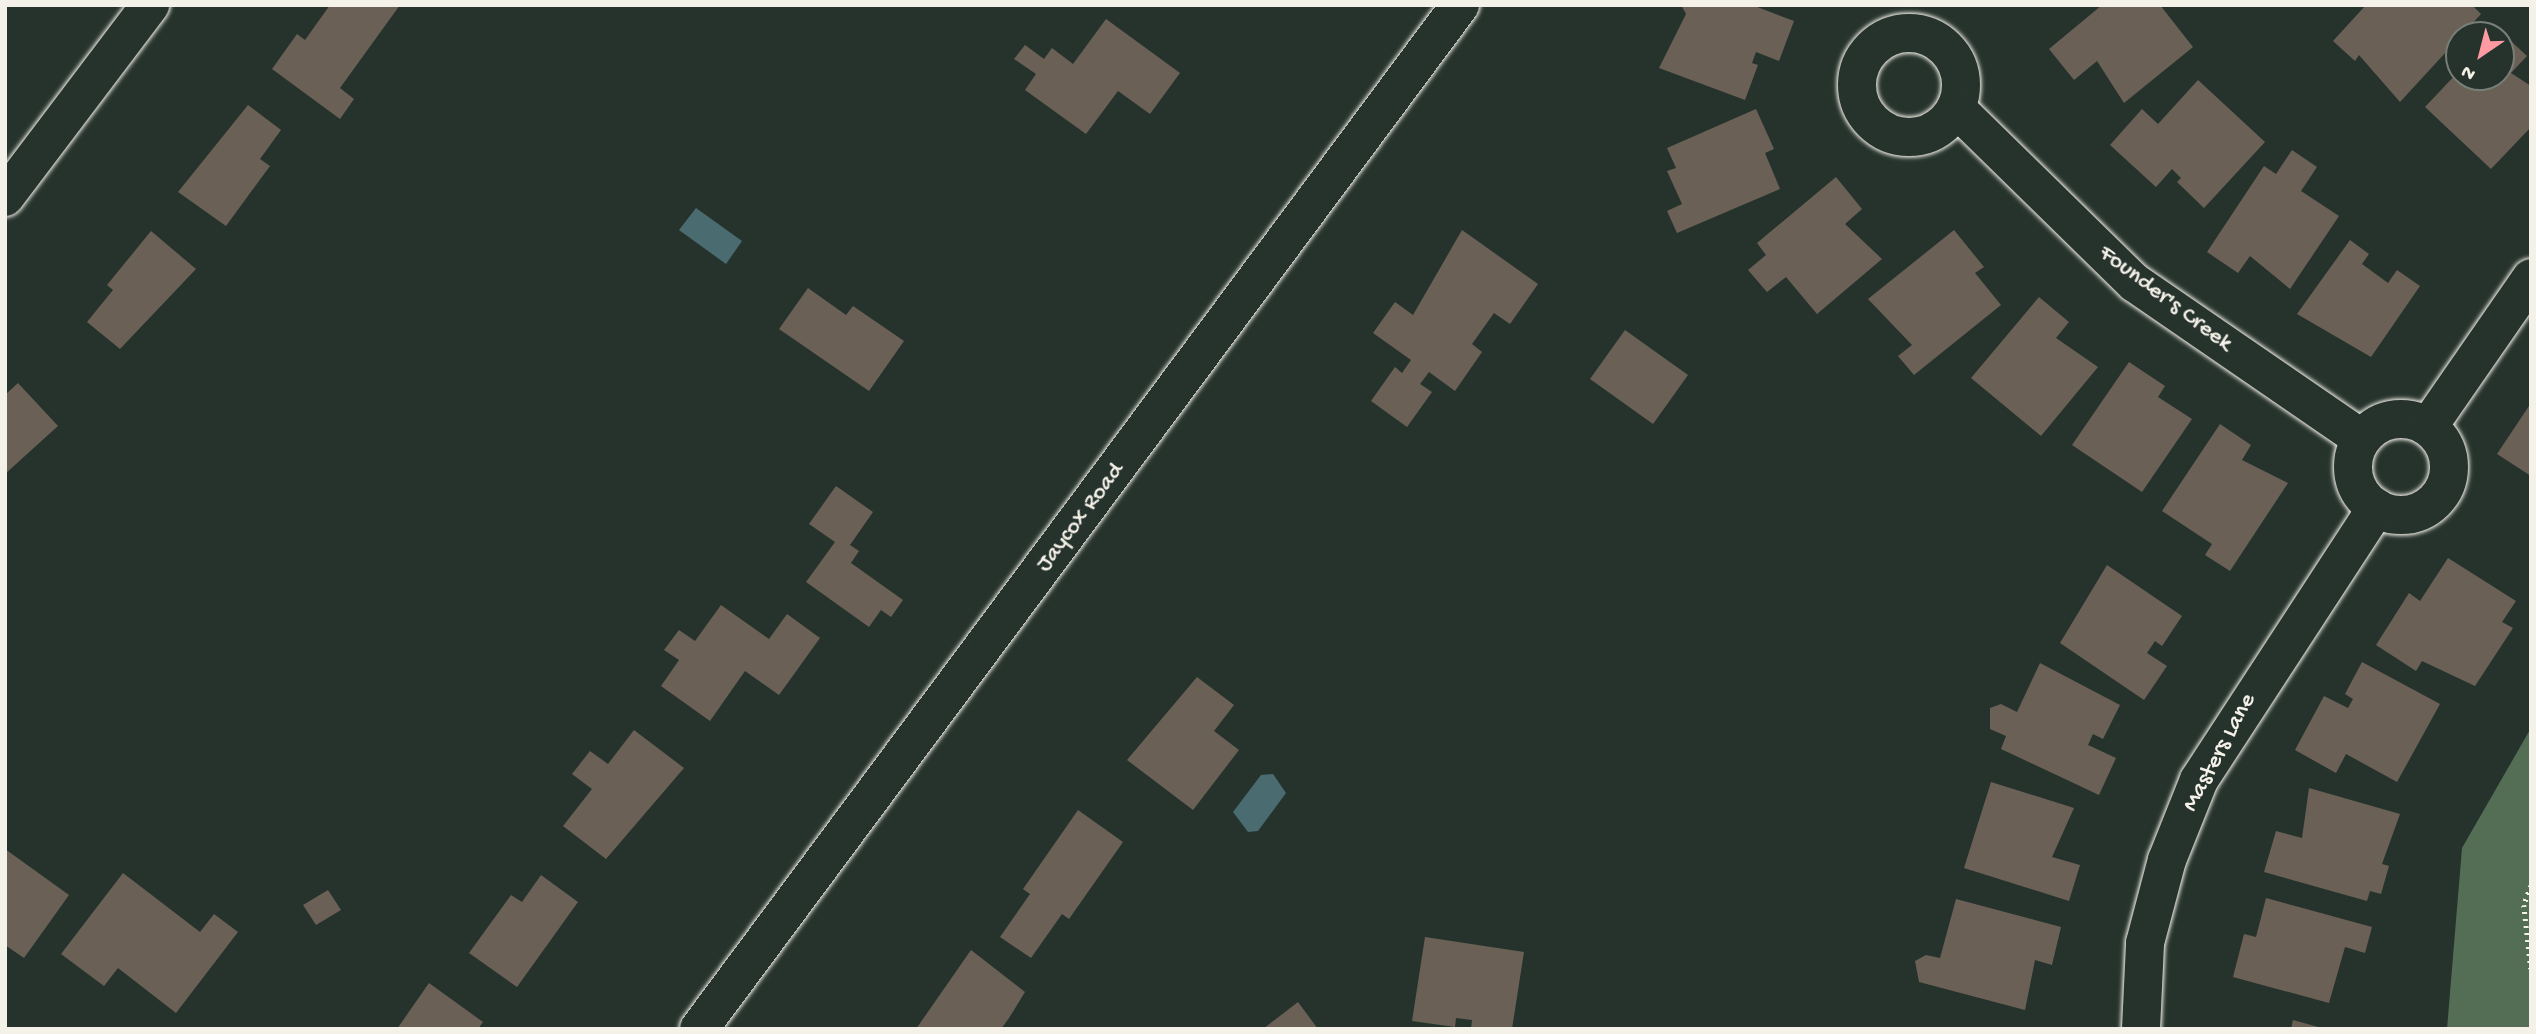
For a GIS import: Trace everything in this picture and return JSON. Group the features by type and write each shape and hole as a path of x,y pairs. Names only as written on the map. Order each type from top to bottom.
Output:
{"street":[{"path":"5,197 150,5"},
{"name":"Jaycox Road","path":"699,1029 1460,5"},
{"name":"Founder's Creek","path":"1956,108 2135,283 2362,439"},
{"path":"2428,427 2531,278"},
{"path":"2400,419 2428,427 2447,453 2442,493 2409,515 2376,508 2356,484 2353,468 2362,439 2400,419"},
{"name":"Masters Lane","path":"2141,1029 2145,943 2199,780 2376,508"}],"path":[{"path":"2531,886 2524,905 2531,969"}],"green space":[{"path":"2531,728 2531,1029 2447,1029 2462,848"}],"water":[{"path":"696,208 742,241 726,264 679,230"},
{"path":"1273,774 1286,793 1258,831 1248,832 1233,812 1261,775"}],"building":[{"path":"330,5 400,5 340,88 354,99 340,119 272,69 297,34 305,40"},
{"path":"1681,5 1752,5 1794,21 1779,61 1756,52 1752,63 1758,65 1745,100 1659,68 1686,14"},
{"path":"2102,5 2160,5 2193,47 2124,103 2097,61 2074,80 2049,49"},
{"path":"2366,5 2472,5 2481,14 2475,21 2445,21 2445,53 2400,102 2359,55 2355,61 2333,41"},
{"path":"1106,19 1180,73 1150,114 1118,91 1086,134 1025,90 1036,74 1014,59 1025,45 1044,59 1052,48 1073,64"},
{"path":"2515,45 2527,56 2515,69"},
{"path":"2515,76 2531,86 2531,127 2491,169 2425,107 2445,86 2445,91 2515,91"},
{"path":"2198,80 2265,142 2204,208 2177,182 2181,178 2172,169 2156,187 2110,145 2142,109 2158,124"},
{"path":"248,105 281,130 260,159 270,166 226,226 178,192"},
{"path":"1756,109 1774,149 1765,153 1780,189 1677,233 1667,211 1682,204 1667,171 1676,168 1667,148"},
{"path":"2292,150 2317,167 2301,191 2339,216 2290,289 2250,256 2238,273 2207,252 2264,166 2276,174"},
{"path":"1836,177 1862,209 1845,224 1882,259 1817,314 1786,277 1767,292 1748,270 1766,255 1757,243"},
{"path":"1462,230 1538,284 1510,324 1494,313 1472,344 1482,352 1455,391 1429,372 1420,384 1432,392 1407,427 1371,401 1395,367 1402,373 1411,360 1373,333 1395,302 1413,315"},
{"path":"1954,230 1984,267 1975,273 2001,305 1914,375 1898,356 1912,345 1868,299"},
{"path":"151,231 196,269 120,349 87,322 113,290 107,285"},
{"path":"2350,240 2369,254 2362,264 2388,283 2397,270 2420,286 2371,357 2297,314"},
{"path":"808,288 846,315 853,306 904,341 869,391 779,329"},
{"path":"2039,297 2069,322 2056,338 2098,367 2041,436 1971,378"},
{"path":"1625,330 1688,375 1653,424 1590,379"},
{"path":"2129,362 2165,386 2158,397 2192,419 2142,492 2072,445"},
{"path":"18,383 58,426 5,474 5,395"},
{"path":"2531,403 2531,476 2497,454"},
{"path":"2220,424 2251,445 2242,460 2288,483 2230,571 2205,555 2212,544 2162,511"},
{"path":"836,486 873,512 850,545 859,551 851,563 903,600 891,617 881,610 869,627 806,582 835,542 809,524"},
{"path":"2448,558 2516,601 2502,622 2513,628 2475,686 2422,661 2416,671 2376,645 2409,593 2420,601"},
{"path":"2107,565 2182,616 2162,646 2155,641 2147,653 2167,666 2144,700 2060,643"},
{"path":"721,605 769,639 787,614 820,638 779,695 745,671 710,721 661,686 679,660 664,650 679,630 695,641"},
{"path":"2362,662 2440,704 2397,782 2346,754 2336,773 2295,750 2324,696 2348,708 2353,699 2345,694"},
{"path":"2040,663 2120,705 2103,739 2093,734 2088,745 2116,758 2099,795 2001,749 2006,736 1990,729 1990,708 2001,704 2017,712"},
{"path":"1197,677 1234,705 1214,731 1239,750 1193,810 1127,760"},
{"path":"634,730 684,768 606,859 563,826 592,789 572,774 590,751 608,764"},
{"path":"1991,782 2074,808 2052,857 2080,865 2069,901 1964,868"},
{"path":"2309,788 2400,814 2382,864 2389,866 2381,894 2370,891 2367,901 2264,872 2276,831 2302,838"},
{"path":"1078,810 1123,842 1069,919 1062,914 1031,958 1000,937 1030,894 1023,889"},
{"path":"5,849 69,895 24,958 5,945"},
{"path":"123,873 200,932 214,914 238,932 176,1013 118,968 104,986 61,954"},
{"path":"541,875 578,902 517,987 469,953 511,895 522,902"},
{"path":"328,890 341,910 316,925 303,905"},
{"path":"2266,898 2372,927 2365,953 2345,947 2329,1003 2233,977 2244,934 2256,937"},
{"path":"1956,899 2061,927 2052,965 2035,960 2025,1010 1919,982 1915,961 1926,955 1940,958"},
{"path":"1425,937 1524,952 1512,1029 1471,1029 1472,1020 1456,1018 1455,1027 1412,1021"},
{"path":"971,950 1025,992 1009,1018 1001,1029 916,1029"},
{"path":"429,983 483,1022 478,1029 397,1029"},
{"path":"1298,1002 1318,1029 1263,1029"},
{"path":"2293,1020 2322,1028 2322,1029 2291,1029"}]}
